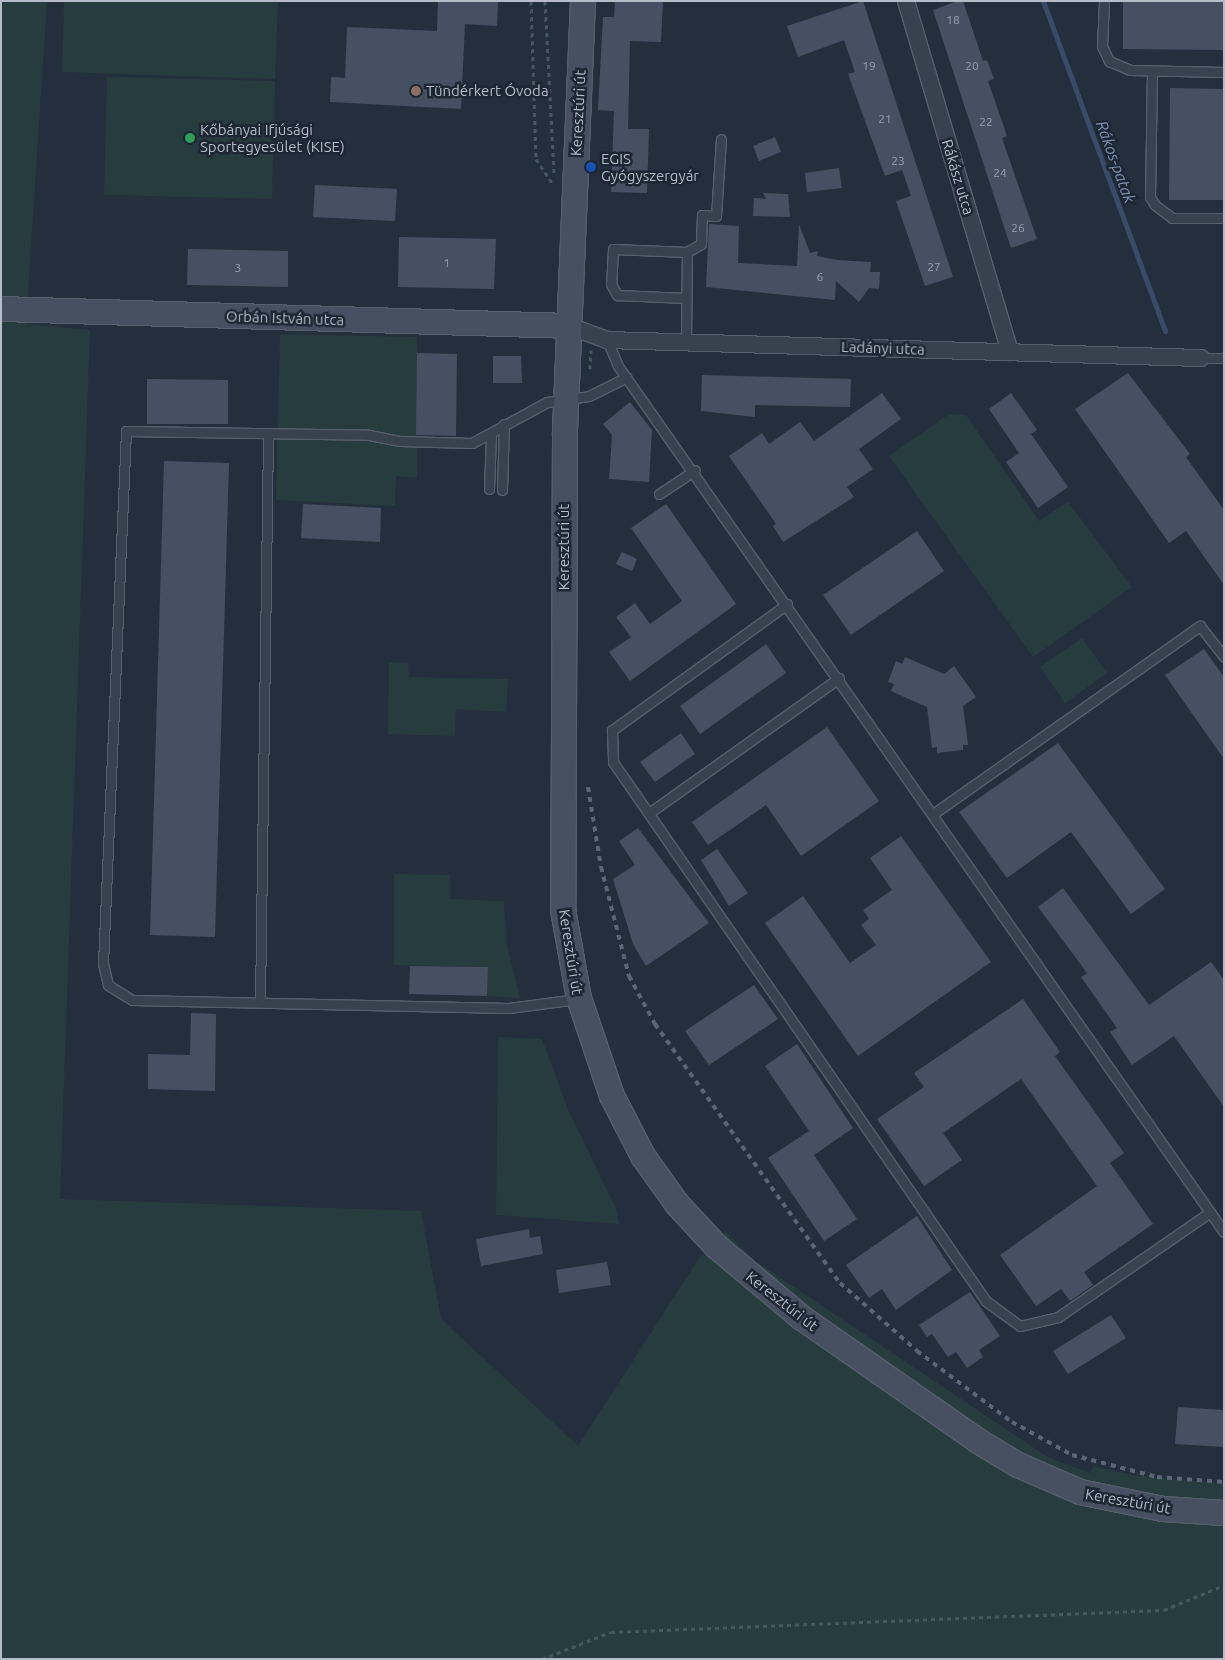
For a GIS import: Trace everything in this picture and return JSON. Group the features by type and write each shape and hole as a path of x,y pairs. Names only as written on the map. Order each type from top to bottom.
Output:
{"main road":[{"name":"Keresztúri út","path":"584,1 566,402 563,910 579,998 612,1096 643,1156 677,1204 756,1284 978,1441 1047,1480 1122,1502 1224,1513"},
{"name":"Orbán István utca","path":"1,309 568,326"}],"street":[{"name":"Rákász utca","path":"906,1 1010,352"},
{"name":"Ladányi utca","path":"568,326 600,337 686,342 1201,358"}],"lane":[{"path":"1104,1 1104,53 1130,70 1224,72"},
{"path":"1152,71 1150,197 1154,205 1172,218 1224,218"},
{"path":"686,298 618,295 611,284 612,249 687,252 701,244 702,215 716,216 721,139"},
{"path":"686,342 687,252"},
{"path":"600,337 695,470 1224,1232"},
{"path":"1201,358 1224,358"},
{"path":"579,998 509,1008 132,1000 108,985 103,964 126,431 369,435 460,444 491,435 504,424 548,402 566,402 588,396 627,377"},
{"path":"502,490 504,424"},
{"path":"260,1002 268,433"},
{"path":"489,489 491,435"},
{"path":"659,494 695,470"},
{"path":"787,604 612,730 613,762 986,1301 1005,1319 1020,1326 1058,1317 1210,1212"},
{"path":"933,814 1200,626 1224,656"},
{"path":"649,813 839,678"}],"path":[{"path":"531,1 536,159 554,186 545,1"},
{"path":"588,396 600,337"},
{"path":"542,1659 611,1632 1164,1610 1224,1585"}],"green space":[{"path":"1,1 47,1 26,324 90,330 60,1199 421,1211 441,1319 578,1446 699,1258 726,1232 755,1261 1049,1458 1090,1473 1094,1466 1131,1475 1224,1484 1224,1659 1,1659"},
{"path":"64,1 278,1 275,79 62,72"},
{"name":"Kőbányai Ifjúsági Sportegyesület (KISE)","path":"107,77 275,81 272,199 104,195"},
{"path":"280,334 417,337 417,478 396,476 395,506 276,500"},
{"path":"949,414 966,415 1039,521 1068,502 1132,587 1033,657 889,456"},
{"path":"1082,638 1107,673 1065,703 1040,667"},
{"path":"389,662 408,663 409,677 508,679 506,712 456,709 455,736 388,734"},
{"path":"394,874 450,875 450,899 504,901 507,946 520,998 487,996 488,967 394,965"},
{"path":"498,1037 542,1039 569,1112 616,1208 619,1224 496,1215"}],"building":[{"path":"438,1 498,1 497,26 465,24 461,109 330,102 331,77 345,78 347,27 437,31"},
{"path":"615,1 663,1 661,42 630,41 628,129 649,129 647,193 611,192 614,111 598,110 603,17 614,17"},
{"path":"863,1 953,277 925,286 896,201 911,196 902,170 885,176 848,74 855,72 844,40 798,57 787,26"},
{"path":"957,1 963,1 983,61 987,60 994,79 988,81 1007,136 1002,138 1037,239 1011,248 933,10"},
{"path":"1123,1 1224,1 1224,50 1123,49"},
{"path":"1170,88 1224,89 1224,200 1169,200"},
{"path":"775,137 781,152 759,161 753,146"},
{"path":"839,168 842,188 807,192 805,173"},
{"path":"315,185 397,189 395,221 313,217"},
{"path":"763,193 788,194 790,217 753,216 754,198 766,199"},
{"path":"709,224 739,226 738,263 797,266 799,224 810,253 818,251 817,256 837,260 871,262 870,272 880,272 879,289 869,288 859,302 836,281 835,300 706,287"},
{"path":"399,237 496,239 494,289 398,287"},
{"path":"188,249 288,251 288,287 187,285"},
{"path":"417,353 457,354 456,436 416,435"},
{"path":"493,356 521,356 522,383 493,383"},
{"path":"1128,373 1190,454 1186,457 1224,510 1224,585 1186,531 1169,543 1075,409"},
{"path":"702,375 851,379 850,407 755,405 755,417 701,411"},
{"path":"147,379 228,380 228,424 147,424"},
{"path":"882,393 901,419 859,449 873,469 847,487 854,497 783,542 773,526 776,524 729,456 762,433 769,444 800,422 814,441"},
{"path":"1011,393 1037,430 1031,434 1068,487 1038,508 1006,462 1019,453 989,409"},
{"path":"630,402 652,430 649,482 609,479 612,435 603,424"},
{"path":"164,461 229,463 215,937 150,935"},
{"path":"303,504 381,508 380,542 301,538"},
{"path":"666,504 736,604 630,681 609,652 631,637 616,617 635,603 650,624 682,601 631,528"},
{"path":"917,531 944,571 851,635 823,595"},
{"path":"622,552 637,559 632,571 616,564"},
{"path":"766,644 786,673 700,734 680,706"},
{"path":"1204,649 1224,677 1224,759 1165,675"},
{"path":"905,657 944,674 954,666 976,697 963,706 968,745 963,745 963,750 937,753 937,747 932,748 927,707 891,691 894,684 888,682 896,661 902,664"},
{"path":"827,727 879,801 801,856 766,805 708,845 692,822"},
{"path":"681,733 695,754 655,782 640,762"},
{"path":"1058,743 1165,889 1131,914 1071,832 1007,878 959,812"},
{"path":"638,828 709,923 646,966 633,944 613,879 635,865 619,841"},
{"path":"901,836 991,962 858,1056 765,923 803,896 850,963 876,945 861,925 869,919 863,910 892,890 870,858"},
{"path":"717,849 748,893 729,906 701,860"},
{"path":"1063,888 1149,1005 1211,962 1224,980 1224,1107 1174,1036 1132,1065 1110,1032 1117,1028 1081,977 1087,973 1038,907"},
{"path":"410,966 488,967 487,996 409,994"},
{"path":"754,985 778,1019 709,1065 685,1031"},
{"path":"1023,999 1060,1052 1055,1056 1124,1153 1110,1163 1153,1224 1084,1272 1093,1285 1070,1301 1061,1289 1036,1306 1000,1255 1097,1186 1021,1079 943,1133 962,1160 924,1186 877,1119 924,1087 914,1073"},
{"path":"191,1013 216,1014 215,1091 148,1089 148,1054 190,1055"},
{"path":"797,1044 853,1128 814,1155 857,1219 824,1241 768,1158 809,1131 765,1066"},
{"path":"917,1216 952,1270 896,1310 882,1289 869,1298 846,1265"},
{"path":"529,1229 530,1238 540,1236 543,1254 481,1266 476,1239"},
{"path":"607,1262 611,1285 559,1293 556,1270"},
{"path":"970,1292 1000,1336 979,1350 983,1357 967,1368 956,1352 948,1357 932,1334 927,1337 919,1325"},
{"path":"1111,1315 1126,1338 1068,1374 1053,1351"},
{"path":"1178,1407 1224,1410 1224,1447 1175,1444"}],"waterway":[{"name":"Rákos-patak","path":"1043,1 1165,331"}],"railway":[{"path":"588,787 601,867 629,976 655,1024 840,1283 917,1351 1012,1422 1072,1455 1157,1477 1224,1482"}],"place":[{"name":"Tündérkert Óvoda","path":"416,91"},
{"name":"Kőbányai Ifjúsági Sportegyesület (KISE)","path":"190,138"},
{"name":"EGIS Gyógyszergyár","path":"591,167"}]}
